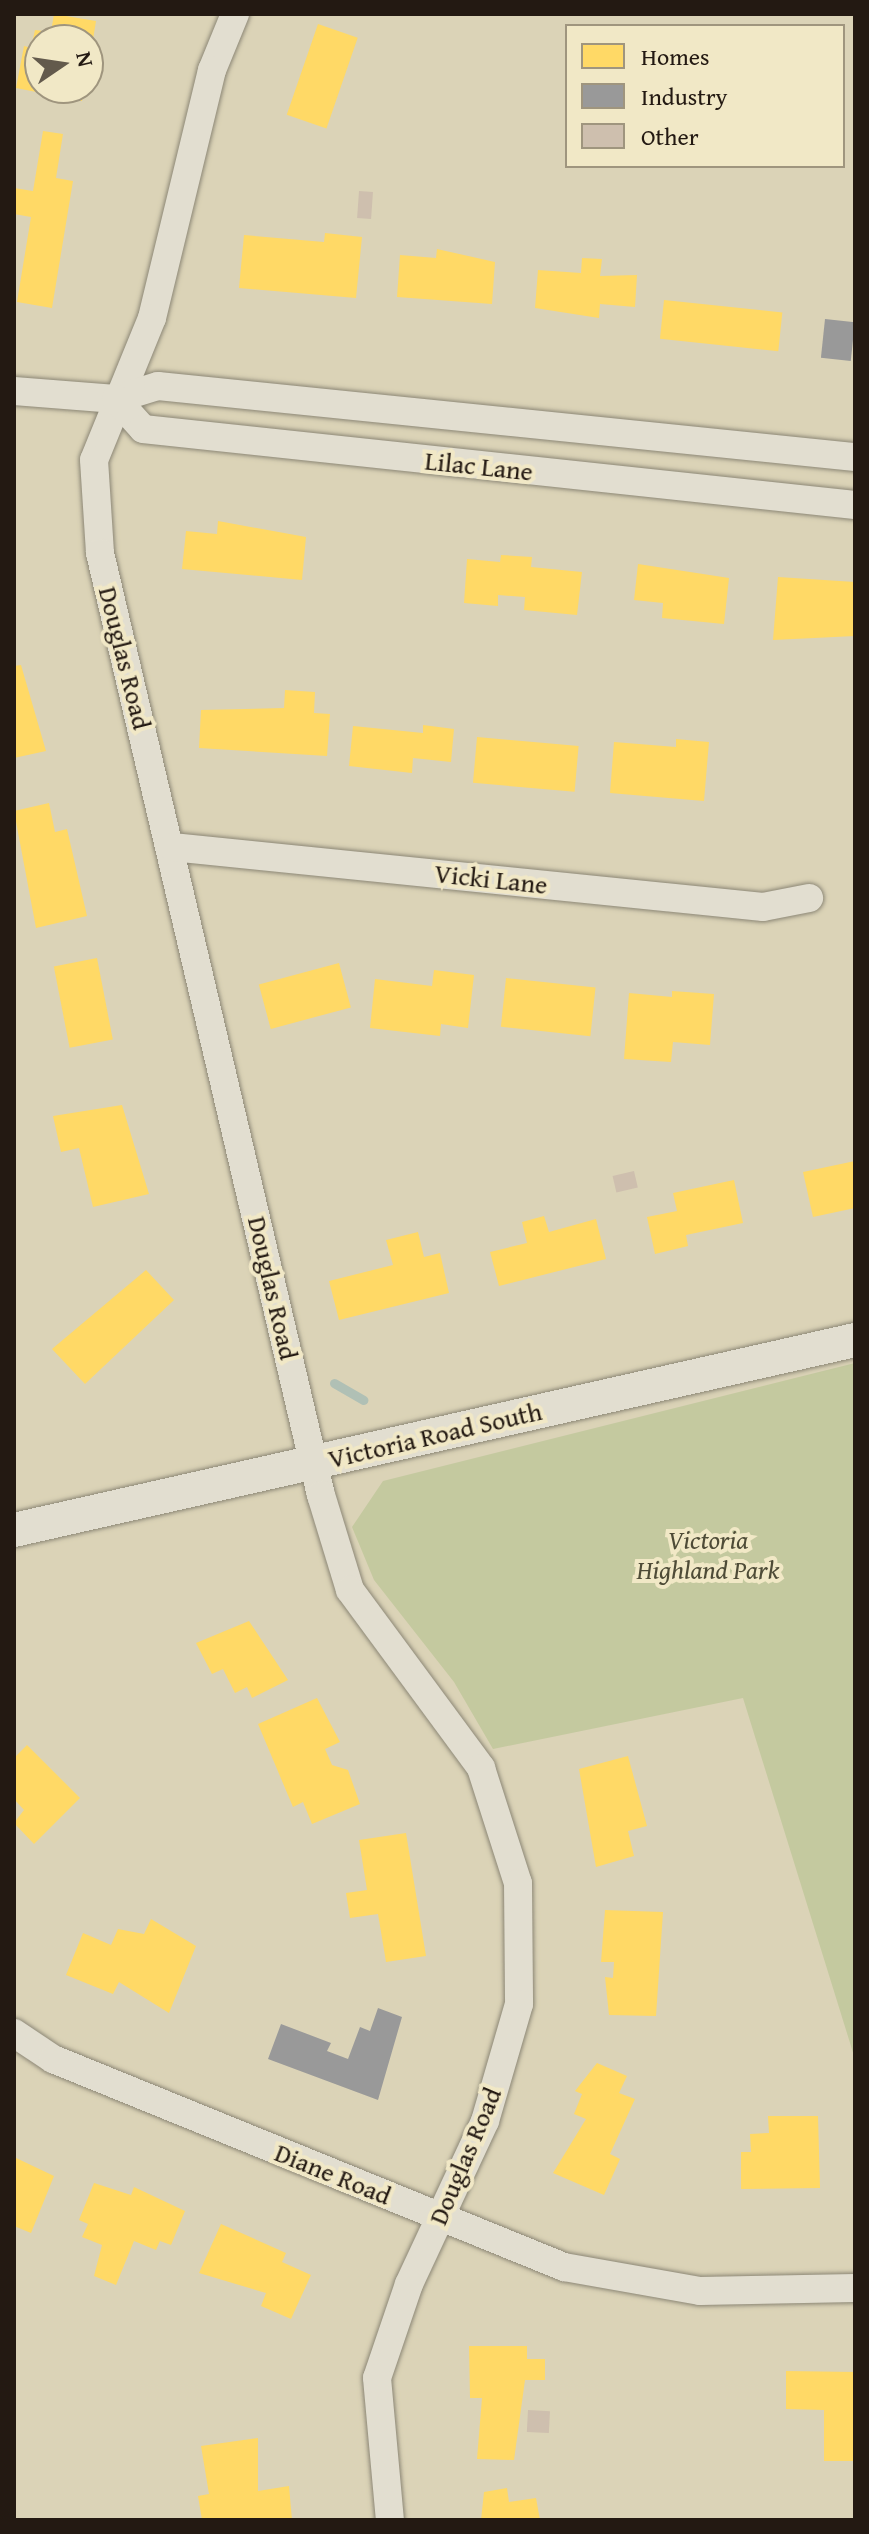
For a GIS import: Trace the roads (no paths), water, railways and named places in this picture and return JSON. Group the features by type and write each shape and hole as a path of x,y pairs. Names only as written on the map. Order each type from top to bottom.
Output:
{"street":[{"name":"Douglas Road","path":"235,14 212,70 152,318 116,399 94,460 100,553 172,847 313,1463 350,1590 481,1768 518,1883 519,2004 485,2121 440,2217 377,2378 390,2520"},
{"name":"Lilac Lane","path":"14,391 116,399 158,386 855,457"},
{"name":"Lilac Lane","path":"116,399 143,429 855,505"},
{"name":"Vicki Lane","path":"172,847 763,907 809,898"},
{"name":"Victoria Road South","path":"14,1530 855,1340"},
{"name":"Diane Road","path":"14,2033 53,2059 564,2267 700,2291 855,2288"}],"waterway":[{"path":"334,1383 364,1400"}],"park label":[{"name":"Victoria Highland Park","path":"708,1555"}]}
